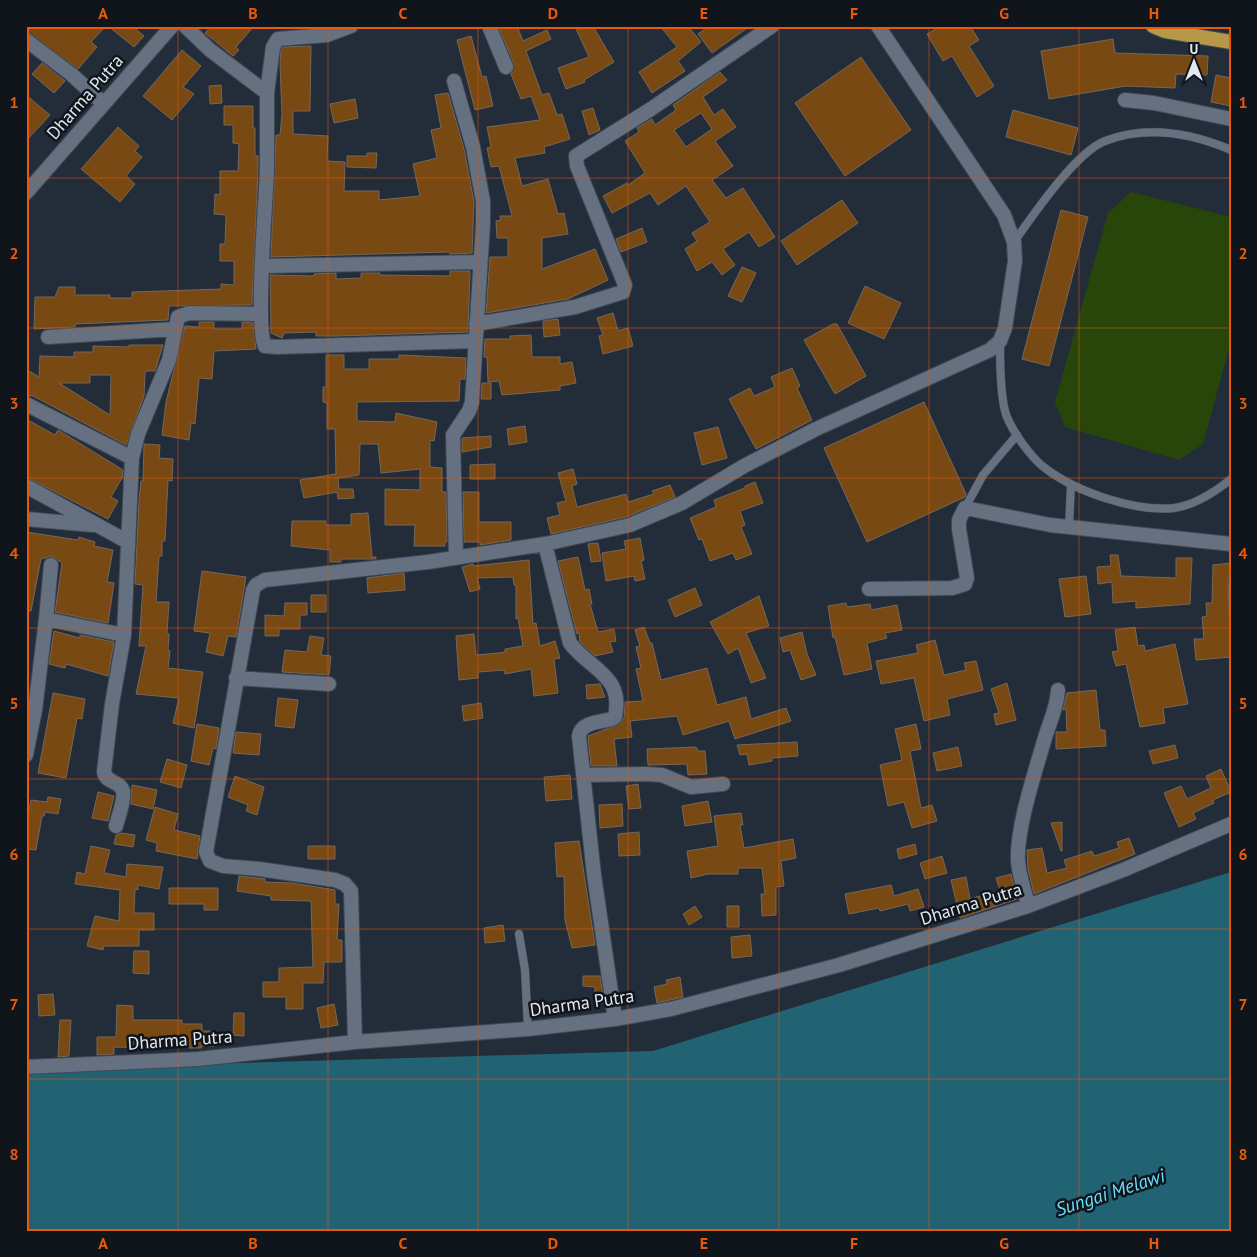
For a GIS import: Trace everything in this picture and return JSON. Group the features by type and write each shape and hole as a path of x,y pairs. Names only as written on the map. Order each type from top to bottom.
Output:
{"highway":[{"path":"1153,26 1165,31 1231,42"}],"street":[{"name":"Dharma Putra","path":"26,193 172,26"},
{"path":"185,26 210,50 267,93"},
{"path":"351,26 327,35 278,39 273,47 267,93 264,266 261,314 262,341 269,347 475,341"},
{"path":"489,26 506,67"},
{"path":"476,324 575,306 624,292 625,285 577,166 576,156 651,109 772,26"},
{"path":"355,1042 351,891 346,884 335,880 259,868 223,866 210,861 207,857 206,852 250,597 256,584 545,544 596,534 649,518 682,503 744,466 816,429 990,350 1000,341 1005,328 1015,261 1014,242 1004,215 878,26"},
{"path":"26,40 104,104"},
{"path":"454,81 480,177 483,222 470,408 454,435 456,557"},
{"path":"1125,100 1154,103 1231,119"},
{"path":"264,266 480,262"},
{"path":"116,826 123,794 119,785 108,779 104,772 112,704 124,635 132,458 138,434 169,360 178,318 189,313 261,314"},
{"path":"48,337 176,329"},
{"path":"26,404 132,458"},
{"path":"26,486 128,542"},
{"path":"869,589 952,588 964,584 967,578 959,520 965,508 1069,527 1231,544"},
{"path":"26,519 98,526"},
{"path":"545,544 570,643 576,651 610,680 614,687 615,717 584,726 580,730 579,746 584,775 594,875 615,1019"},
{"path":"26,755 35,710 51,565"},
{"path":"46,619 124,635"},
{"path":"236,678 329,684"},
{"path":"1028,906 1019,863 1019,849 1030,790 1045,736 1057,706 1058,690"},
{"path":"584,775 646,774 662,776 691,786 723,784"},
{"name":"Dharma Putra","path":"26,1067 198,1059 355,1042 528,1029 615,1019 679,1007 839,965 1028,906 1123,870 1231,824"}],"lane":[{"path":"1014,242 1040,205 1076,162 1104,141 1151,132 1198,137 1231,150"},
{"path":"1000,341 1006,415 1017,435 1044,468 1071,484 1107,498 1144,508 1175,508 1214,494 1231,479"},
{"path":"965,508 982,475 1017,435"},
{"path":"1069,527 1071,484"},
{"path":"519,934 525,970 528,1029"}],"green space":[{"path":"1131,192 1231,217 1231,341 1203,444 1179,460 1065,427 1055,402 1108,213"}],"water":[{"name":"Sungai Melawi","path":"1231,872 1231,1231 26,1231 26,1069 653,1051"}],"building":[{"path":"26,26 106,26 91,42 97,47 78,69 26,31"},
{"path":"108,26 132,26 144,36 134,47"},
{"path":"211,26 254,26 236,47 239,50 233,56 205,33"},
{"path":"503,26 517,26 523,41 547,30 551,39 526,51 542,95 549,93 557,115 562,114 570,139 544,147 545,153 515,158 522,186 548,179 558,214 564,213 568,234 542,238 542,269 595,249 608,280 568,299 486,313 490,257 508,257 508,238 497,238 496,221 501,220 500,216 512,216 499,166 491,167 487,148 491,147 487,127 540,120 531,96 521,99 511,74 514,64 499,28"},
{"path":"582,26 593,26 614,62 584,80 585,82 566,89 558,68 589,57 576,29"},
{"path":"660,26 688,26 701,42 678,61 685,71 652,93 639,72 677,47"},
{"path":"709,26 750,26 712,53 698,34"},
{"path":"941,26 970,26 979,40 969,46 994,86 977,97 952,56 943,61 927,34"},
{"path":"471,36 482,77 486,76 493,106 475,110 457,40"},
{"path":"1113,39 1115,53 1208,56 1207,75 1176,74 1175,88 1126,86 1049,99 1041,51"},
{"path":"311,46 310,111 293,111 293,134 328,136 327,161 345,162 344,191 379,191 379,200 420,196 413,164 437,158 431,130 441,128 435,95 448,93 464,149 474,202 472,253 271,257 276,135 280,135 282,114 281,50 283,47"},
{"path":"182,50 201,66 183,87 194,94 172,120 143,96"},
{"path":"861,57 911,130 845,176 795,103"},
{"path":"42,63 65,81 54,93 32,74"},
{"path":"720,72 727,80 703,97 714,115 723,109 736,127 715,141 733,166 712,180 726,198 743,188 775,237 759,247 749,232 723,249 735,265 722,275 712,262 697,271 685,249 697,241 692,233 710,222 686,186 658,205 650,193 612,213 603,196 627,183 628,185 645,173 625,141 639,132 637,128 652,119 655,125 676,110 673,105","holes":["701,113 712,129 686,147 674,130"]},
{"path":"1216,75 1231,78 1231,106 1211,102"},
{"path":"221,85 222,103 210,104 209,86"},
{"path":"26,95 50,115 26,141"},
{"path":"355,99 358,118 334,123 330,104"},
{"path":"224,106 253,106 255,155 258,156 258,170 252,305 169,306 168,320 75,324 75,327 34,329 35,297 55,297 59,287 75,287 75,295 110,295 110,298 132,298 132,292 221,289 221,284 234,285 234,261 220,261 220,244 225,244 226,215 214,214 215,194 220,195 220,171 238,171 239,144 233,143 233,125 224,125"},
{"path":"593,108 600,130 589,135 582,111"},
{"path":"1013,110 1078,128 1071,155 1006,137"},
{"path":"118,127 139,146 135,151 142,157 126,176 135,184 120,202 81,169"},
{"path":"367,153 377,153 376,168 347,167 347,156 367,156"},
{"path":"842,200 858,223 797,265 781,241"},
{"path":"1061,210 1088,217 1049,366 1022,359"},
{"path":"642,228 647,242 621,252 616,239"},
{"path":"742,267 756,273 742,302 728,296"},
{"path":"450,271 470,271 468,332 337,336 316,336 316,332 284,333 282,338 271,333 270,275 314,276 314,274 336,273 336,279 361,278 361,273 450,276"},
{"path":"865,286 901,303 884,339 848,323"},
{"path":"613,313 618,331 628,328 633,346 603,354 599,336 603,335 597,318"},
{"path":"558,319 560,335 544,337 543,321"},
{"path":"199,322 214,322 214,329 242,329 242,322 253,323 256,349 214,351 212,379 199,378 195,424 191,423 189,440 162,435 166,402 185,326 199,327"},
{"path":"833,324 837,324 866,376 835,394 804,340"},
{"path":"531,335 532,357 560,357 560,364 572,362 576,383 560,386 560,390 502,395 499,381 488,382 487,357 484,357 485,339 510,339 510,336"},
{"path":"129,345 163,345 155,371 146,371 145,373 144,396 126,445 33,396 26,395 26,369 39,377 40,356 74,357 74,352 93,352 93,346 129,347","holes":["90,375 111,375 110,415 59,383 90,383"]},
{"path":"326,355 344,355 344,369 369,369 369,359 399,359 399,355 466,358 465,379 460,379 459,401 357,402 357,421 395,422 396,413 437,422 434,441 430,440 430,467 442,468 442,492 446,492 447,542 445,542 445,546 414,546 415,525 385,525 385,489 420,490 420,469 381,473 378,444 360,444 359,475 338,478 339,489 353,489 354,498 338,499 337,492 304,498 300,480 336,474 335,429 327,429 327,403 323,402 323,387 326,387"},
{"path":"792,368 800,386 797,388 812,420 756,449 729,399 750,388 754,396 775,387 771,377"},
{"path":"482,383 491,383 491,399 481,399"},
{"path":"924,402 966,494 965,497 867,542 824,448"},
{"path":"26,419 55,435 58,430 123,470 122,478 111,497 118,501 108,519 26,477"},
{"path":"525,426 527,442 509,445 507,429"},
{"path":"718,427 727,458 702,465 694,433"},
{"path":"491,436 491,447 462,452 462,438"},
{"path":"144,444 160,445 159,458 173,459 172,481 168,480 165,541 162,541 162,556 159,556 156,602 169,602 167,633 169,634 168,650 170,651 168,668 203,672 194,728 173,723 179,698 136,694 146,646 139,646 143,585 135,584"},
{"path":"495,464 495,479 470,479 470,465"},
{"path":"573,469 577,484 572,486 577,507 626,494 628,502 654,494 652,491 670,485 675,497 626,517 551,534 547,518 560,515 557,503 566,501 558,473"},
{"path":"755,482 763,503 740,511 745,525 741,527 752,554 736,560 733,553 710,561 702,539 699,540 690,518 716,507 714,500"},
{"path":"463,492 479,492 479,522 511,522 511,540 480,545 480,542 464,542"},
{"path":"368,513 372,557 376,557 376,559 341,559 341,562 330,562 330,550 291,546 292,521 326,521 326,525 351,525 351,514"},
{"path":"26,532 78,540 79,537 95,542 94,546 113,550 107,582 114,583 108,623 55,612 62,563 52,556 41,559 31,611 26,611"},
{"path":"640,538 644,560 641,561 645,579 635,581 634,576 606,581 602,553 626,549 624,541"},
{"path":"598,543 601,561 591,562 588,544"},
{"path":"1110,555 1118,555 1121,576 1176,578 1176,558 1192,558 1190,604 1136,608 1136,601 1113,603 1112,582 1098,584 1097,567 1111,566"},
{"path":"578,557 585,590 589,589 592,604 590,604 598,632 614,629 616,641 610,642 613,652 595,656 580,642 579,633 577,634 558,561"},
{"path":"529,560 533,624 536,623 540,646 555,641 560,658 554,659 558,693 534,696 531,669 505,674 504,670 478,672 478,678 459,680 456,636 474,634 476,655 505,652 505,649 523,646 518,618 516,619 516,585 514,585 513,577 477,578 480,589 470,592 462,567 473,564 473,566"},
{"path":"1231,563 1231,580 1228,580 1231,657 1196,660 1194,639 1204,639 1202,617 1207,616 1206,603 1212,603 1213,565"},
{"path":"202,571 246,577 236,637 228,636 223,656 206,652 210,633 194,631"},
{"path":"404,573 405,590 368,593 367,578"},
{"path":"1086,576 1091,614 1065,617 1059,579"},
{"path":"695,588 702,605 675,617 668,600"},
{"path":"311,595 326,595 326,612 311,612"},
{"path":"759,596 769,626 746,633 766,678 751,683 738,648 728,654 710,622"},
{"path":"285,603 307,603 307,615 300,615 300,629 279,629 279,636 265,636 265,615 284,616"},
{"path":"846,603 847,607 870,604 871,610 897,605 902,630 885,633 887,638 867,643 872,669 844,675 835,637 833,638 828,606"},
{"path":"644,627 650,643 652,643 661,680 707,668 717,705 746,697 751,719 786,708 791,721 735,739 729,721 683,735 677,716 630,721 632,737 614,739 617,766 591,766 588,736 620,724 624,718 625,702 643,701 636,669 641,668 636,647 640,646 635,630"},
{"path":"1135,627 1138,646 1144,645 1145,651 1175,644 1188,704 1163,708 1165,723 1140,727 1126,664 1116,666 1112,652 1118,651 1115,630"},
{"path":"54,631 80,638 80,635 114,642 108,676 66,664 65,668 49,664"},
{"path":"802,632 807,654 816,675 801,680 790,650 783,652 780,638"},
{"path":"310,636 324,638 321,655 331,656 329,675 282,672 285,650 307,652"},
{"path":"935,640 944,675 966,670 964,663 976,661 983,690 947,699 950,715 924,721 914,678 881,684 876,661 918,653 916,645"},
{"path":"1007,683 1016,720 996,725 994,714 999,713 991,689"},
{"path":"600,684 605,697 587,699 586,685"},
{"path":"1096,690 1100,730 1105,730 1106,746 1056,749 1056,732 1067,732 1066,709 1063,710 1067,693"},
{"path":"53,693 85,699 82,719 77,718 66,778 38,773"},
{"path":"278,698 298,700 294,728 275,726"},
{"path":"481,703 483,718 464,721 462,706"},
{"path":"197,724 219,728 216,749 213,748 209,765 191,761"},
{"path":"916,724 921,749 910,751 921,808 932,805 937,821 912,828 904,802 888,806 880,765 902,760 895,729"},
{"path":"236,732 261,734 259,755 233,753"},
{"path":"797,742 798,756 772,758 772,761 749,765 747,754 740,755 737,745"},
{"path":"1175,745 1178,758 1153,764 1149,751"},
{"path":"696,747 698,751 705,751 707,774 688,775 687,764 648,765 647,749"},
{"path":"958,747 962,766 937,771 933,753"},
{"path":"167,759 187,765 181,788 160,782"},
{"path":"1221,769 1231,792 1213,800 1214,803 1193,813 1196,819 1179,827 1164,793 1181,786 1187,799 1211,788 1206,776"},
{"path":"570,775 572,799 546,801 544,777"},
{"path":"235,776 264,787 257,815 246,811 248,805 228,797"},
{"path":"638,784 641,808 629,809 626,786"},
{"path":"132,785 157,790 153,809 131,804"},
{"path":"98,792 114,796 108,821 92,818"},
{"path":"48,797 61,799 58,814 45,812 44,816 42,816 36,850 26,849 26,825 31,800 47,802"},
{"path":"708,801 712,822 685,826 682,806"},
{"path":"622,804 623,826 600,828 599,805"},
{"path":"155,807 178,814 174,830 200,836 197,859 156,851 157,843 146,840"},
{"path":"741,813 743,825 740,825 744,848 793,839 796,858 781,861 784,886 776,887 776,915 762,916 761,894 765,894 762,868 738,868 738,874 708,874 691,878 687,851 718,846 714,816"},
{"path":"1062,822 1062,851 1061,851 1051,823"},
{"path":"639,832 640,855 619,856 618,834"},
{"path":"122,833 135,835 133,847 114,844 116,835"},
{"path":"1129,838 1135,854 1034,894 1028,869 1027,850 1042,848 1047,873 1067,868 1064,860 1092,851 1094,856 1119,848 1117,842"},
{"path":"579,841 595,945 572,948 565,920 564,876 557,877 555,843"},
{"path":"915,844 917,854 899,859 897,849"},
{"path":"91,846 110,850 104,873 126,877 127,864 163,867 159,889 138,885 138,890 135,889 134,913 154,913 154,930 139,930 139,946 104,946 103,950 87,946 95,916 119,921 120,890 75,884 77,872 85,874"},
{"path":"308,846 335,846 335,859 308,859"},
{"path":"942,856 947,873 925,879 920,863"},
{"path":"1011,874 1017,899 960,918 951,880 966,877 970,899 1000,890 996,878"},
{"path":"239,876 265,879 265,882 292,883 335,890 335,904 339,904 337,940 342,940 342,962 324,962 323,983 303,983 303,1009 286,1009 286,997 263,997 263,982 279,982 279,968 313,967 311,901 271,900 271,896 237,891"},
{"path":"891,885 894,896 918,889 924,907 910,911 908,904 880,911 879,908 849,914 845,894"},
{"path":"169,888 218,888 218,910 204,910 204,904 169,904"},
{"path":"695,906 702,917 689,925 683,914"},
{"path":"727,906 739,906 739,927 727,927"},
{"path":"503,925 505,941 485,943 484,928"},
{"path":"750,935 752,956 732,958 731,937"},
{"path":"134,951 149,951 149,974 133,973"},
{"path":"583,976 600,976 604,1003 595,1003 595,987 583,986"},
{"path":"680,977 683,997 657,1003 654,987 667,984 666,980"},
{"path":"53,994 55,1015 39,1016 38,995"},
{"path":"334,1004 338,1025 321,1028 317,1008"},
{"path":"117,1005 133,1006 133,1020 182,1020 182,1024 202,1024 202,1031 214,1031 214,1046 189,1048 189,1044 160,1044 160,1048 114,1047 114,1054 97,1055 97,1037 116,1037"},
{"path":"234,1013 244,1013 244,1036 233,1035"},
{"path":"60,1020 71,1020 69,1056 58,1057"}]}
